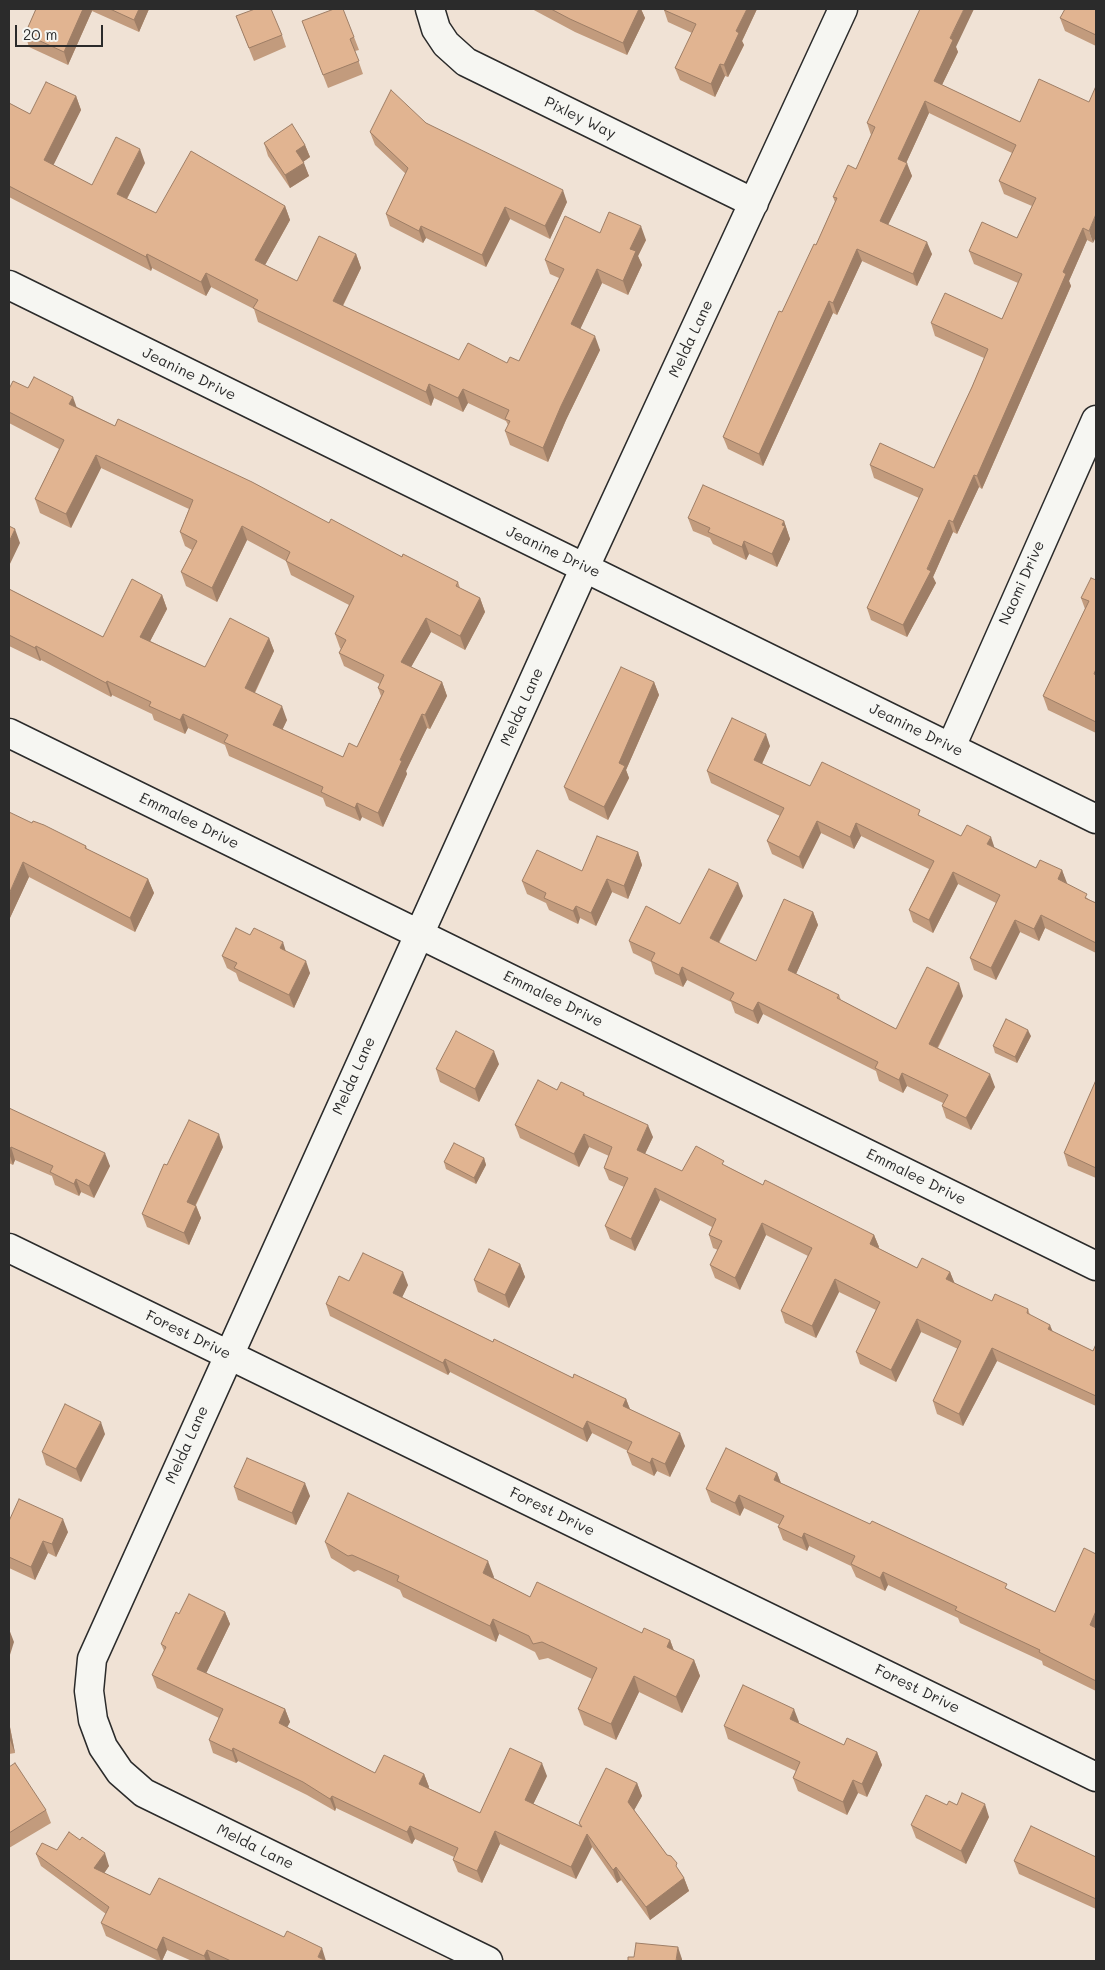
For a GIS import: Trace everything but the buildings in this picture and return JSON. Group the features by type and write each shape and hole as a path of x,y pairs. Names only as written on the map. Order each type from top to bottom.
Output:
{"street":[{"name":"Pixley Way","path":"430,9 436,29 446,44 466,62 754,203"},
{"name":"Melda Lane","path":"488,1961 144,1793 120,1772 104,1747 93,1720 89,1691 92,1659 585,567 843,9"},
{"name":"Jeanine Drive","path":"9,285 1096,819"},
{"name":"Naomi Drive","path":"951,747 1096,420"},
{"name":"Emmalee Drive","path":"9,733 1096,1266"},
{"name":"Forest Drive","path":"9,1248 1096,1777"}]}
